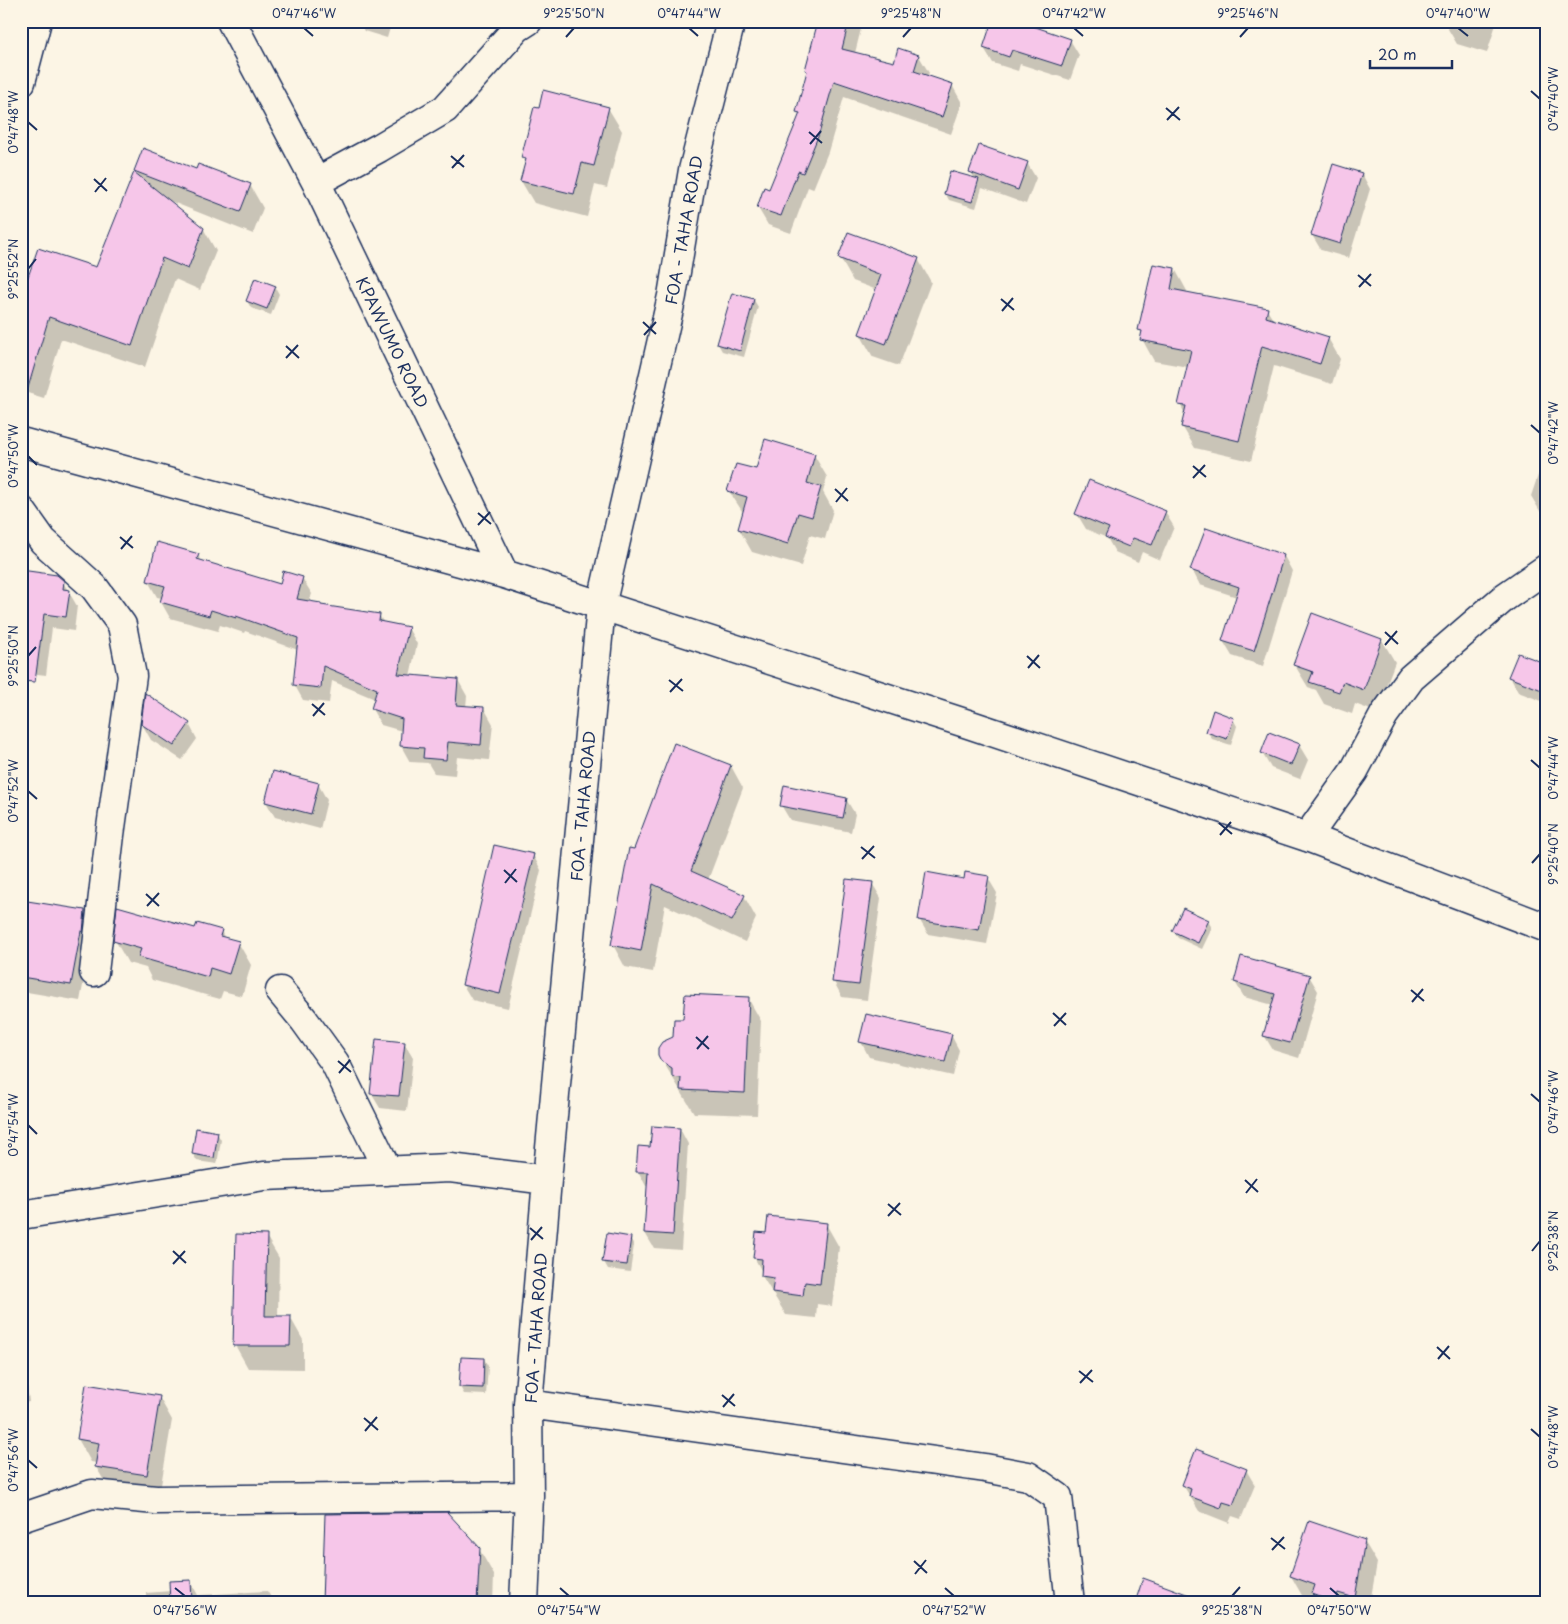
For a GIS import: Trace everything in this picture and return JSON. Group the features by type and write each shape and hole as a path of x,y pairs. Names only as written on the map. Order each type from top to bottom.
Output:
{"street":[{"path":"22,76 38,21"},
{"name":"KPAWUMO ROAD","path":"231,21 316,182 504,574"},
{"path":"316,182 379,148 444,109 516,28 528,21"},
{"name":"FOA - TAHA ROAD","path":"524,1603 529,1496 528,1404 601,606 672,296 692,170 731,21"},
{"path":"21,442 504,574 968,724 1307,837 1547,928"},
{"path":"21,510 43,541 94,587 122,625 132,676 110,835 94,972"},
{"path":"1307,837 1354,771 1384,715 1411,678 1506,598 1547,568"},
{"path":"280,991 335,1063 388,1171"},
{"path":"21,1215 264,1176 450,1168 547,1180"},
{"path":"528,1404 985,1468 1028,1476 1058,1497 1070,1603"},
{"path":"21,1518 92,1494 156,1500 529,1496"}],"building":[{"path":"818,21 849,21 842,49 894,62 898,48 919,55 914,71 953,84 942,117 834,81 819,134 803,173 798,171 781,216 757,208 764,187 769,189 800,113 796,112"},
{"path":"992,21 1018,21 1071,39 1062,66 1012,50 1009,57 983,48"},
{"path":"543,90 609,107 594,166 582,163 574,194 520,181 526,159 521,158 534,107 539,108"},
{"path":"979,145 1028,162 1018,190 969,172"},
{"path":"143,148 196,169 198,164 251,184 240,212 134,171"},
{"path":"1333,164 1362,173 1340,244 1311,235"},
{"path":"950,171 979,179 972,202 944,194"},
{"path":"134,172 204,228 188,269 162,258 132,346 49,317 27,391 21,390 21,297 38,248 96,267"},
{"path":"848,232 919,258 886,344 859,334 881,275 838,258"},
{"path":"1153,264 1175,268 1171,289 1268,308 1266,317 1329,337 1320,364 1262,346 1239,441 1181,427 1186,406 1178,405 1191,350 1140,340 1142,331 1138,330"},
{"path":"255,278 276,286 267,309 246,301"},
{"path":"732,293 754,299 740,351 717,344"},
{"path":"765,439 815,454 807,483 821,487 812,517 798,513 788,544 738,529 747,497 727,491 736,464 756,469"},
{"path":"1089,480 1166,511 1152,545 1133,538 1129,547 1105,537 1109,528 1075,514"},
{"path":"1206,528 1284,555 1254,651 1222,641 1239,587 1190,570"},
{"path":"157,542 199,554 197,559 280,584 283,571 303,577 297,599 321,603 321,605 380,614 379,621 409,627 398,674 458,679 456,705 484,707 481,745 448,742 446,760 423,758 424,748 400,746 402,719 371,709 377,689 323,666 321,688 293,685 298,638 236,616 236,618 211,610 209,616 160,602 165,586 147,581"},
{"path":"21,570 57,575 64,581 63,589 70,590 66,617 44,614 35,682 21,681"},
{"path":"1312,613 1382,639 1364,690 1343,682 1339,692 1309,682 1313,672 1293,665"},
{"path":"1518,653 1547,664 1547,692 1508,677"},
{"path":"145,693 190,723 174,746 141,724"},
{"path":"1213,710 1234,718 1227,739 1206,732"},
{"path":"1269,732 1300,744 1291,765 1261,753"},
{"path":"674,743 731,765 691,871 745,895 732,921 653,884 641,951 611,945 629,848 634,849"},
{"path":"273,771 319,783 311,814 265,802"},
{"path":"784,785 847,798 843,818 780,806"},
{"path":"494,845 534,854 500,994 462,985"},
{"path":"926,872 964,879 965,872 989,876 979,930 918,920"},
{"path":"846,879 873,882 859,985 832,982"},
{"path":"21,900 85,910 83,932 81,931 71,985 21,977"},
{"path":"117,906 195,928 197,923 222,930 220,936 239,941 229,974 210,968 208,977 138,957 141,949 113,941"},
{"path":"1183,908 1209,920 1198,943 1172,931"},
{"path":"1241,956 1310,975 1290,1043 1263,1036 1275,994 1234,982"},
{"path":"685,994 749,997 745,1093 680,1090 681,1078 672,1077 672,1068 661,1061 658,1055 658,1048 662,1042 673,1037 674,1019 683,1019"},
{"path":"866,1014 952,1034 945,1062 859,1042"},
{"path":"376,1039 405,1042 399,1096 370,1094"},
{"path":"652,1126 680,1128 673,1235 644,1233 648,1172 636,1172 638,1146 650,1147"},
{"path":"196,1128 218,1132 214,1158 192,1154"},
{"path":"768,1216 827,1223 820,1284 805,1282 803,1296 772,1292 774,1278 761,1276 762,1259 753,1258 756,1232 766,1233"},
{"path":"607,1233 631,1237 627,1265 602,1262"},
{"path":"236,1234 267,1235 265,1316 291,1316 290,1346 233,1346"},
{"path":"461,1357 484,1358 483,1388 459,1387"},
{"path":"86,1384 160,1396 147,1475 95,1467 99,1443 77,1439"},
{"path":"1196,1449 1247,1469 1233,1505 1223,1502 1221,1508 1189,1496 1191,1489 1182,1485"},
{"path":"447,1512 480,1548 477,1603 322,1603 325,1514"},
{"path":"1309,1521 1365,1540 1355,1598 1338,1593 1335,1602 1312,1594 1315,1585 1290,1576"},
{"path":"1143,1578 1203,1600 1202,1603 1135,1603"},
{"path":"191,1580 192,1603 170,1603 169,1581"}]}
